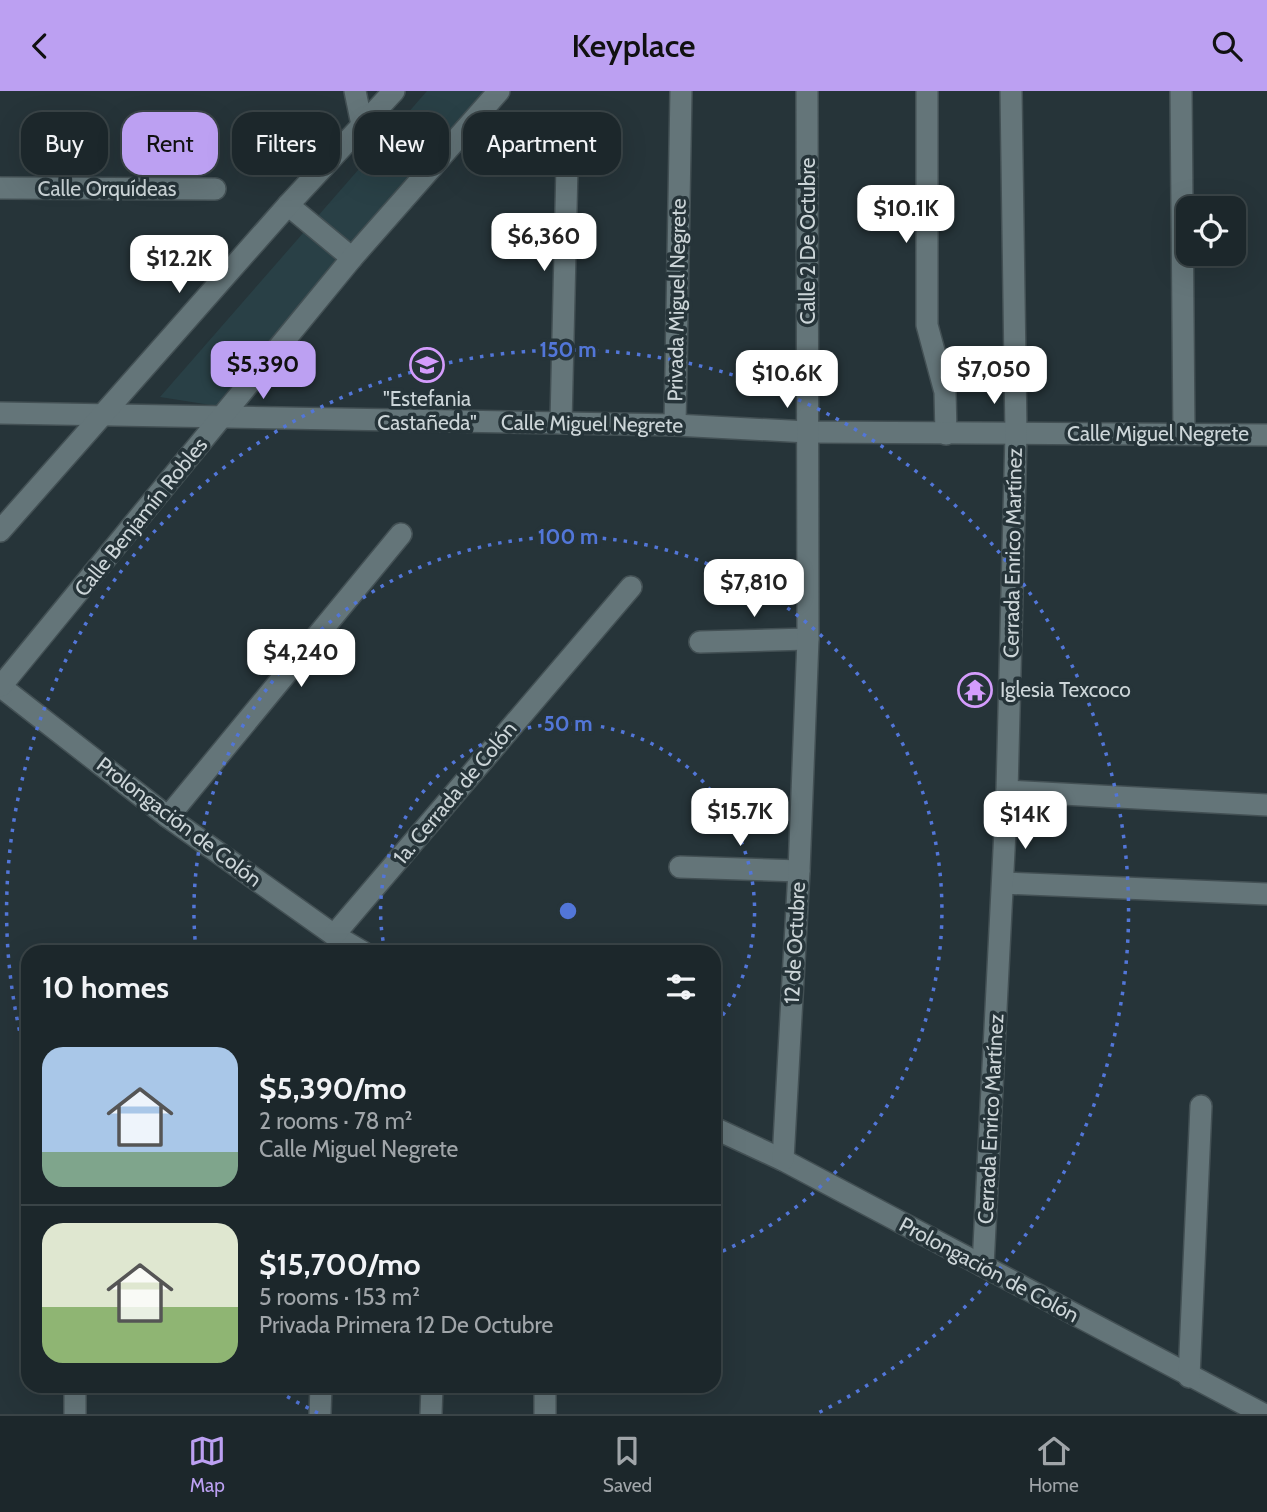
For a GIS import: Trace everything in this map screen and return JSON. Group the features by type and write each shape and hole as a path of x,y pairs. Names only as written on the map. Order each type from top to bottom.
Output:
{"street":[{"path":"355,91 359,112"},
{"path":"374,112 394,91"},
{"name":"Calle Benjamín Robles","path":"1,686 352,258 499,91"},
{"name":"Privada Miguel Negrete","path":"675,425 681,91"},
{"name":"Calle 2 De Octubre","path":"807,91 808,432"},
{"path":"927,91 927,325 945,392 946,434"},
{"name":"Cerrada Enrico Martínez","path":"983,1266 1007,791 1016,434 1011,91"},
{"path":"1181,91 1184,434"},
{"path":"0,531 100,415 354,134"},
{"path":"561,423 567,175"},
{"name":"Calle Orquídeas","path":"0,188 215,189"},
{"path":"288,205 352,258"},
{"name":"Calle Miguel Negrete","path":"0,413 675,425 808,432 1267,435"},
{"name":"12 de Octubre","path":"783,1160 799,871 808,639 808,432"},
{"path":"168,817 401,534"},
{"name":"1a. Cerrada de Colón","path":"334,935 631,587"},
{"path":"700,642 808,639"},
{"name":"Prolongación de Colón","path":"1,686 168,817 351,945"},
{"path":"1007,791 1267,805"},
{"path":"680,867 799,871"},
{"path":"1003,883 1267,894"},
{"path":"1189,1377 1201,1106"},
{"name":"Prolongación de Colón","path":"721,1131 783,1160 1263,1414"},
{"path":"75,1393 75,1414"},
{"path":"320,1414 321,1393"},
{"path":"431,1414 432,1393"},
{"path":"545,1393 545,1414"}],"shaded area":[{"path":"427,91 486,91 468,112 463,112 463,118 449,134 449,112 409,112"},
{"path":"354,175 414,175 217,406 160,397"}],"place":[{"name":"\"Estefania Castañeda\"","path":"427,365"},
{"name":"Iglesia Texcoco","path":"975,690"}]}
